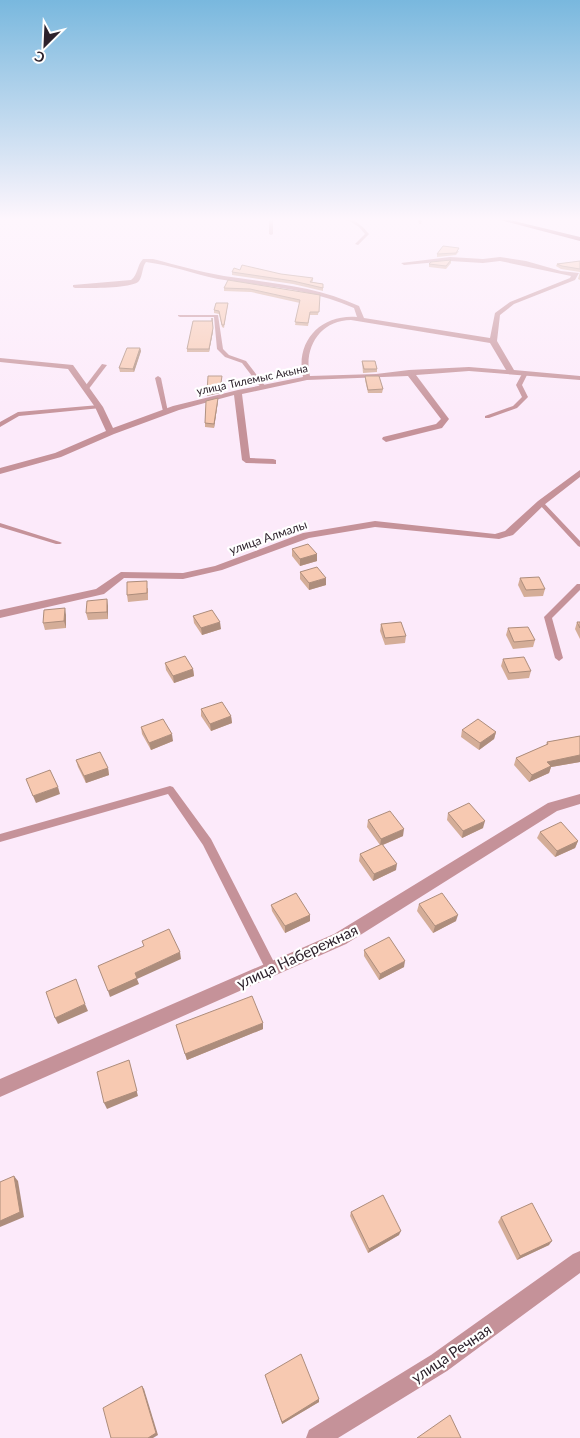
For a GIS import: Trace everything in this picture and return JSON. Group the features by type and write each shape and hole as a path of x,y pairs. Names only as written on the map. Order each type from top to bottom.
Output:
{"street":[{"path":"294,287 339,298 357,307 361,320"},
{"path":"512,372 493,341 497,314 512,303 554,287"},
{"path":"307,378 304,368 305,352 315,332 336,320 361,320 493,341"},
{"path":"0,360 70,367 99,407 111,432"},
{"name":"улица Тилемыс Акына","path":"0,471 58,455 166,411 238,392 307,378 376,376 409,372 469,369 580,378"},
{"path":"386,439 440,426 445,419 409,372"},
{"path":"238,392 246,460 273,462"},
{"name":"улица Алмалы","path":"0,614 100,592 121,574 183,576 218,568 307,535 375,524 495,537 509,533 541,503 580,473"},
{"name":"улица Набережная","path":"0,1088 340,939 553,807 580,799"},
{"name":"улица Речная","path":"317,1438 439,1363 580,1261"}],"lane":[{"path":"180,316 216,316 220,350 227,356 244,362 264,388"},
{"path":"86,389 104,365"},
{"path":"487,417 515,407 525,397 519,385 525,373"},
{"path":"158,378 166,411"},
{"path":"0,424 18,414 99,407"},
{"path":"541,503 580,545"},
{"path":"0,525 58,542"},
{"path":"559,658 548,617 580,586"},
{"path":"0,838 170,790 207,842 272,970"}],"building":[{"path":"272,287 320,295 319,312 310,312 308,323 295,322 300,300 250,289 224,288"},
{"path":"216,303 228,303 224,325 222,325 219,311 214,310"},
{"path":"212,318 213,328 209,349 187,349 193,321 212,321"},
{"path":"127,348 140,348 133,369 119,368"},
{"path":"362,361 375,361 377,369 364,369"},
{"path":"208,376 222,376 220,389 207,392"},
{"path":"365,376 379,376 383,389 368,390"},
{"path":"218,398 214,424 205,423 206,401"},
{"path":"308,544 317,554 300,559 292,549"},
{"path":"317,567 326,578 309,583 300,572"},
{"path":"539,577 545,589 526,590 520,578"},
{"path":"147,581 147,593 127,595 127,582"},
{"path":"107,599 107,612 86,613 87,601"},
{"path":"65,608 64,621 43,623 44,610"},
{"path":"212,610 220,622 201,628 193,616"},
{"path":"401,622 406,636 385,638 381,624"},
{"path":"528,627 535,640 514,642 508,628"},
{"path":"185,656 193,669 173,676 165,663"},
{"path":"524,657 531,671 509,673 503,659"},
{"path":"222,702 231,716 210,724 201,709"},
{"path":"163,719 172,734 149,743 141,727"},
{"path":"478,719 496,732 480,743 462,730"},
{"path":"580,736 580,755 547,762 551,766 532,775 516,758 548,744 547,742"},
{"path":"100,752 108,768 84,776 76,760"},
{"path":"50,770 58,787 33,796 26,779"},
{"path":"469,803 485,821 463,831 448,813"},
{"path":"390,811 404,829 381,839 368,820"},
{"path":"561,822 578,841 557,851 540,832"},
{"path":"382,844 397,864 374,874 360,854"},
{"path":"296,893 310,915 285,926 271,905"},
{"path":"442,893 458,915 435,926 419,904"},
{"path":"169,929 180,952 135,973 137,978 108,991 98,966 144,946 142,941"},
{"path":"389,937 405,961 380,974 364,950"},
{"path":"76,979 85,1004 55,1018 46,992"},
{"path":"252,996 263,1023 185,1054 176,1025"},
{"path":"129,1060 137,1091 104,1103 97,1072"},
{"path":"14,1176 20,1212 0,1221 0,1182"},
{"path":"383,1195 401,1231 369,1249 351,1212"},
{"path":"532,1203 552,1241 520,1256 501,1217"},
{"path":"301,1354 319,1399 282,1422 265,1375"},
{"path":"142,1386 156,1433 148,1438 111,1438 103,1408"},
{"path":"450,1415 461,1438 417,1438"}]}
